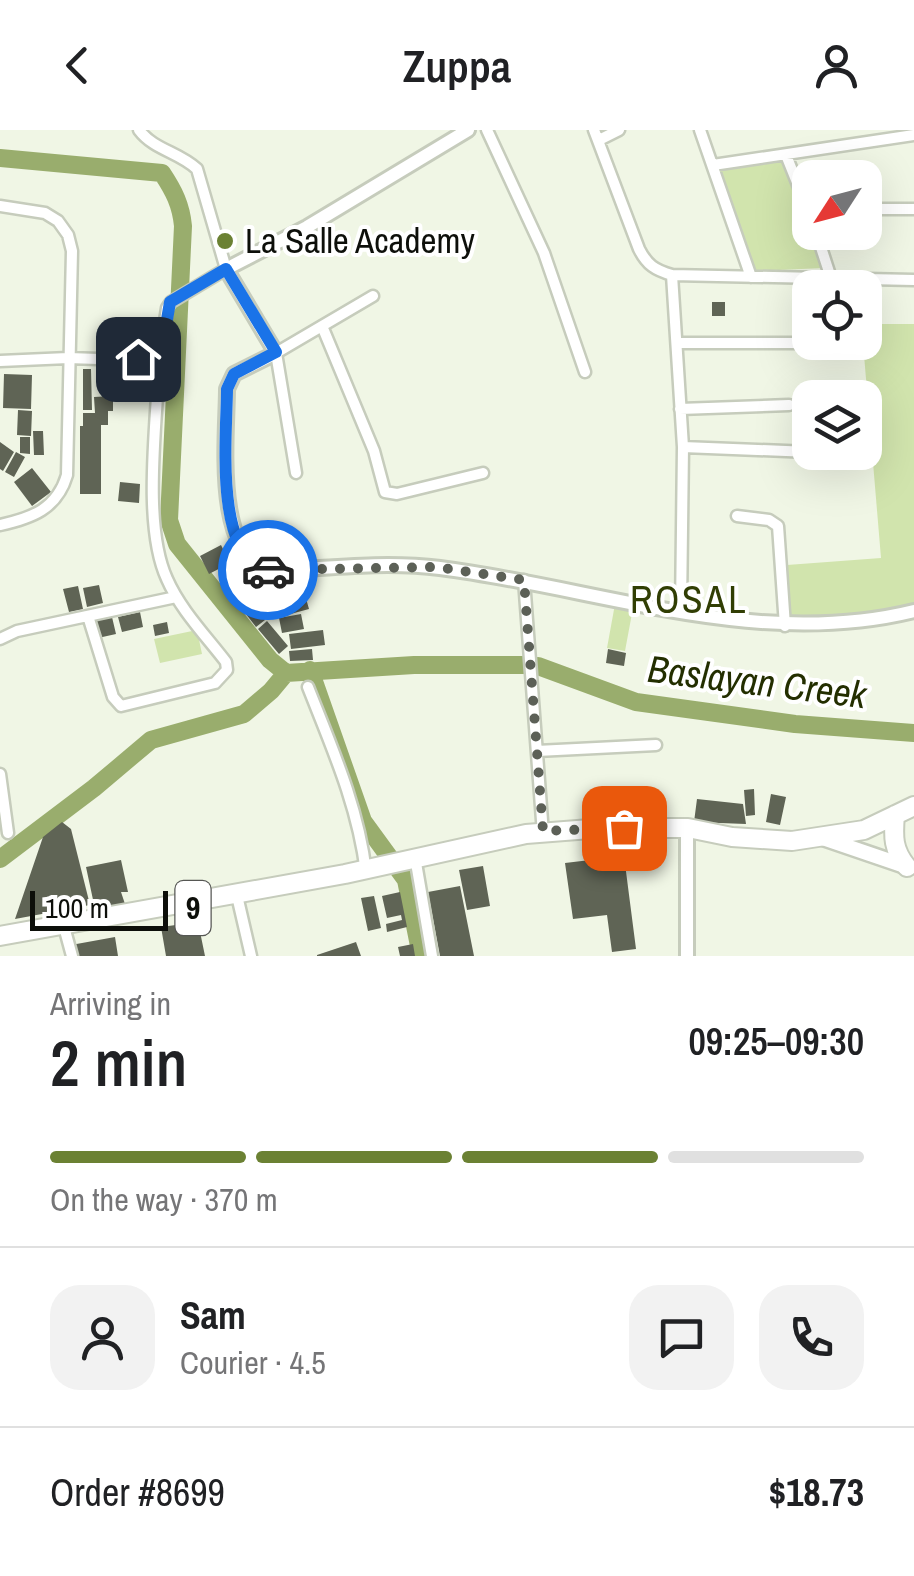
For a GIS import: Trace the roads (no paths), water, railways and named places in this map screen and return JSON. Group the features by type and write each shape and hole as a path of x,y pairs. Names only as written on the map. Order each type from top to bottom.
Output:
{"highway":[{"name":"9","path":"0,936 238,900 544,836 688,832 792,841 864,830 914,806"},
{"path":"895,815 897,855 911,867"},
{"name":"9","path":"0,948 64,928 376,871"}],"main road":[{"path":"824,838 911,867"}],"street":[{"path":"88,616 113,697 120,706 215,683 227,670 226,662 176,597 158,553 154,523 160,361 167,308 176,297 307,227 468,130"},
{"path":"487,130 544,254 585,372"},
{"path":"619,130 597,135 644,260 651,267 672,274 792,277"},
{"path":"700,130 750,276"},
{"path":"140,131 151,144 190,162 196,169 226,269 276,352 296,474"},
{"path":"713,166 914,135"},
{"path":"786,155 792,170"},
{"path":"0,206 44,213 58,220 68,234 74,275 68,358 67,475 53,504 39,514 0,526"},
{"path":"882,209 914,209"},
{"path":"672,274 683,447 681,610"},
{"path":"882,279 914,280"},
{"path":"374,296 234,374 227,389 227,492 232,525 253,563 273,571 436,567 784,626 844,625 914,611"},
{"path":"322,326 374,452 386,492 397,494 482,473"},
{"path":"676,343 792,342"},
{"path":"0,361 160,361"},
{"path":"680,409 789,405"},
{"path":"683,447 792,451"},
{"path":"737,516 769,520 778,526 784,626"},
{"path":"524,580 544,836"},
{"path":"0,639 17,631 176,597"},
{"path":"308,687 376,871"},
{"path":"537,751 656,746"},
{"path":"0,774 8,834"},
{"path":"687,956 688,832"},
{"path":"410,863 432,956"},
{"path":"238,900 250,956"},
{"path":"64,928 72,956"}],"waterway":[{"path":"0,158 162,173 170,186 183,226 169,520 177,544 270,660 286,673 414,665 526,665"},
{"name":"Baslayan Creek","path":"538,666 636,702 795,724 914,733"},
{"path":"310,670 363,821 406,880 421,956"},
{"name":"Baslayan Creek","path":"0,859 151,740 244,714 286,673"}],"place":[{"name":"La Salle Academy","path":"225,241"}],"district":[{"name":"ROSAL","path":"689,600"}]}
